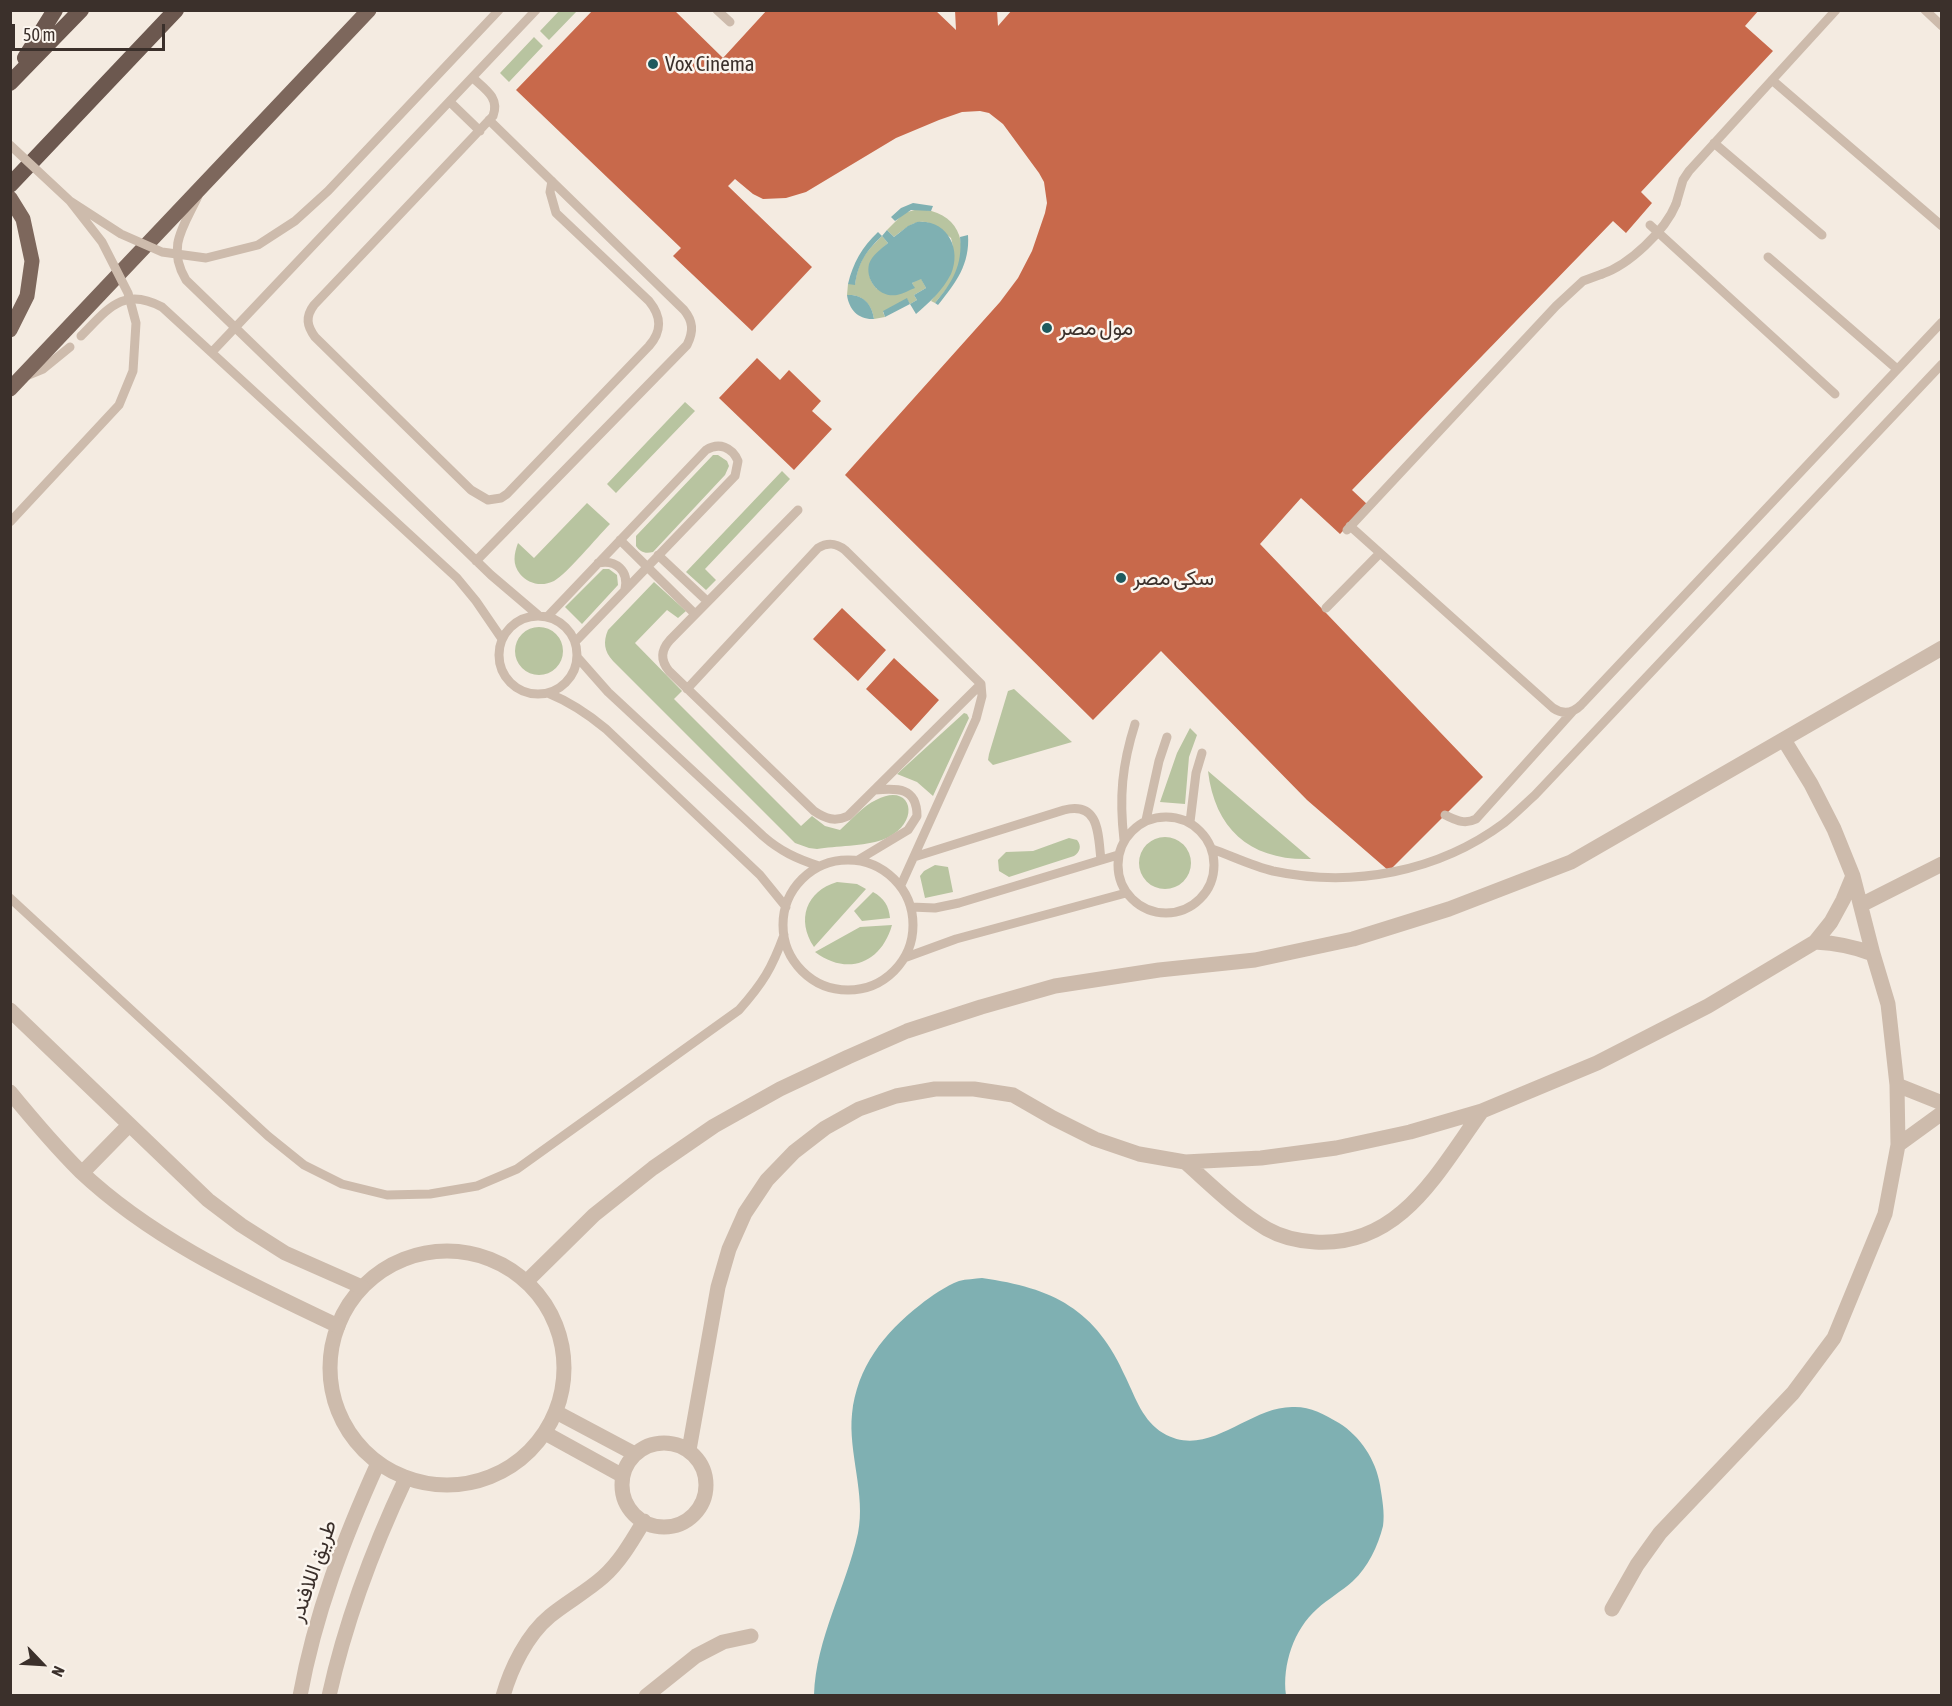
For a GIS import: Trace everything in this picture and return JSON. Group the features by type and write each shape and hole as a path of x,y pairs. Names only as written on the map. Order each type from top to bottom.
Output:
{"highway":[{"path":"10,82 55,10"},
{"path":"10,82 81,10"},
{"path":"10,185 176,10"}],"main road":[{"path":"16,383 369,10"},
{"path":"10,198 23,219 32,261 27,296 10,330"}],"street":[{"path":"527,1281 594,1215 652,1168 733,1115 848,1056 907,1031 1055,986 1159,970 1255,960 1353,939 1449,909 1571,862 1941,648"},
{"path":"1612,1609 1637,1565 1660,1533 1793,1393 1834,1338 1885,1214 1898,1145 1897,1085 1888,1004 1853,876 1834,829 1784,740"},
{"path":"1861,905 1941,864"},
{"path":"689,1450 718,1287 729,1249 745,1213 767,1180 794,1152 825,1128 860,1109 896,1096 935,1089 974,1089 1013,1095 1095,1139 1139,1154 1185,1162 1261,1158 1336,1148 1410,1132 1482,1111 1597,1063 1708,1006 1815,942 1831,922 1853,876"},
{"path":"1815,942 1835,942 1873,954"},
{"path":"10,1010 208,1200 241,1225 285,1253 362,1287"},
{"path":"1897,1085 1941,1102"},
{"path":"10,1092 48,1139 82,1173 125,1207 175,1242 231,1275 338,1326"},
{"path":"1185,1162 1242,1211 1269,1230 1299,1241 1332,1243 1363,1236 1392,1222 1416,1200 1482,1111"},
{"path":"1898,1145 1941,1113"},
{"path":"82,1173 129,1125"},
{"path":"443,1250 488,1257 527,1281 552,1314 564,1352 562,1393 556,1412 533,1448 502,1472 483,1480 445,1485 406,1478 378,1463 363,1450 351,1436 335,1401 330,1364 338,1326 348,1306 362,1287 399,1261 443,1250"},
{"path":"556,1412 635,1454"},
{"path":"545,1432 623,1476"},
{"path":"661,1443 675,1444 689,1450 703,1468 706,1479 703,1501 697,1511 678,1525 655,1526 644,1521 636,1515 624,1497 623,1476 628,1464 635,1454 647,1446 661,1443"},
{"name":"طريق اللافندر","path":"300,1695 318,1617 335,1564 378,1463"},
{"path":"329,1695 360,1584 406,1478"},
{"path":"503,1695 518,1660 532,1636 550,1617 604,1576 627,1550 644,1521"},
{"path":"646,1695 696,1656 723,1642 751,1636"}],"lane":[{"path":"70,201 121,234 162,252 206,258 258,245 295,221 328,190 499,10"},
{"path":"213,352 536,10"},
{"path":"717,10 730,22"},
{"path":"1573,711 1563,712 1553,708 1348,528 1568,294 1583,281 1618,268 1638,253 1667,219 1676,204 1683,180 1836,10"},
{"path":"1925,10 1941,26"},
{"path":"473,78 495,100 495,111 489,120 314,305 307,318 315,337 471,490 488,500 501,498 507,494 649,346 659,329 659,319 649,301 556,213 550,192 552,181"},
{"path":"1772,80 1941,226"},
{"path":"450,102 480,131"},
{"path":"476,561 680,352 691,336 692,327 690,317 684,310 489,120"},
{"path":"1714,143 1822,235"},
{"path":"10,145 70,201 102,242 128,293 136,323 133,370 119,405 10,522"},
{"path":"204,186 178,237 177,259 186,280 506,589 543,615 559,621 569,629 576,640 578,658 571,677 557,689 548,693"},
{"path":"1650,225 1835,394"},
{"path":"1768,257 1897,369"},
{"path":"81,336 106,310 119,301 134,298 149,300 162,307 456,578 485,613 502,639"},
{"path":"1445,815 1462,822 1476,819 1573,711 1941,322"},
{"path":"16,383 42,369 70,347"},
{"path":"1212,849 1271,870 1311,877 1352,878 1393,873 1432,862 1470,845 1504,822 1535,795 1941,364"},
{"path":"576,640 735,476 738,461 731,450 718,445 706,450 598,563 543,615 517,621 508,629 502,639 499,660 502,671 516,688 526,692 548,693 589,714 760,875 786,907"},
{"path":"798,510 666,645 662,656 665,667 814,811 826,819 842,819 848,816 981,684"},
{"path":"620,540 695,614"},
{"path":"687,689 818,548 829,543 845,550 981,684 982,696 976,719 901,885"},
{"path":"1326,608 1380,554"},
{"path":"658,555 707,601"},
{"path":"598,563 611,562 622,570 626,582 625,589"},
{"path":"578,658 608,692 779,850 798,860 819,866"},
{"path":"1124,840 1120,811 1121,781 1126,752 1135,724"},
{"path":"1146,820 1159,760 1167,737"},
{"path":"1190,822 1196,773 1202,753"},
{"path":"858,860 908,830 917,816 914,800 909,794 894,789 874,790"},
{"path":"914,857 1064,810 1078,808 1090,814 1094,820 1101,860"},
{"path":"1160,816 1176,817 1190,822 1207,838 1212,849 1214,864 1212,879 1205,893 1194,904 1180,911 1166,913 1151,911 1137,904 1126,894 1119,875 1118,855 1124,840 1133,828 1146,820 1160,816"},
{"path":"911,907 948,906 1118,855"},
{"path":"10,898 268,1136 304,1165 342,1184 387,1195 430,1194 477,1186 517,1168 739,1010 760,986 773,964 784,935 786,907 793,891 804,877 819,866 838,860 858,860 874,864 889,873 901,885 911,907 914,924 911,942 904,958 892,973 875,984 856,990 836,989 817,982 801,970 790,954 784,935"},
{"path":"904,958 956,939 1126,894"}],"green space":[{"path":"559,11 577,11 549,40 540,31"},
{"path":"534,37 543,46 509,82 500,73"},
{"path":"918,209 931,211 951,222 961,240 960,263 955,276 935,303 931,301 946,279 952,264 951,238 935,226 923,222 911,225 894,237 887,230 904,213"},
{"path":"882,236 888,243 878,253 869,270 872,283 877,289 914,287 912,283 921,278 926,288 914,295 917,300 910,304 907,299 883,312 885,317 874,319 869,305 862,298 847,295 848,284 855,284 864,257"},
{"path":"685,402 695,411 616,493 607,484"},
{"path":"713,455 718,455 727,461 729,466 725,475 653,552 645,553 639,550 636,546 636,536"},
{"path":"782,471 790,479 705,569 716,580 706,590 686,572"},
{"path":"587,503 610,524 554,581 540,584 523,577 515,563 518,543 534,558"},
{"path":"603,569 609,569 617,575 618,585 582,624 565,607"},
{"path":"654,582 686,611 678,618 667,610 635,643 682,691 674,699 801,826 812,816 825,826 840,830 862,809 889,795 905,800 908,815 904,825 882,840 859,845 817,849 795,843 608,654 605,638 608,630"},
{"path":"534,627 544,627 559,637 563,651 559,665 553,671 544,675 534,675 519,665 515,656 515,646 525,631"},
{"path":"1014,689 1072,742 993,765 988,760 989,754 1008,691"},
{"path":"964,713 969,718 933,796 917,782 897,774"},
{"path":"1190,728 1197,735 1189,757 1185,804 1160,802 1177,753"},
{"path":"1208,771 1311,859 1271,854 1254,848 1240,838 1228,825 1219,810 1212,792"},
{"path":"1160,837 1170,837 1184,844 1191,863 1184,882 1170,889 1160,889 1150,885 1143,878 1139,868 1139,858 1143,848 1150,841"},
{"path":"1069,838 1077,840 1080,847 1074,856 1009,877 999,871 998,860 1006,852 1033,851"},
{"path":"935,865 948,867 953,892 925,898 920,876"},
{"path":"837,882 857,884 866,889 814,947 806,927 807,908 811,899 818,892"},
{"path":"873,892 885,903 890,918 862,921 854,911"},
{"path":"892,925 880,949 861,962 839,963 815,952 860,927"}],"water":[{"path":"913,203 933,206 931,211 911,210 895,221 891,217 901,208"},
{"path":"917,222 928,222 944,231 953,246 954,264 948,280 931,301 916,314 910,304 917,300 914,295 926,288 921,279 912,283 915,288 902,294 891,295 875,287 869,276 870,261 888,243 882,236 887,230 894,237"},
{"path":"878,232 882,236 864,258 858,270 855,285 848,284 855,262 867,243"},
{"path":"968,235 964,264 951,289 938,305 935,303 951,281 958,265 960,237"},
{"path":"847,295 858,296 866,301 874,319 859,316 852,309"},
{"path":"907,298 910,304 885,317 883,311"},
{"path":"982,1278 1030,1288 1051,1296 1086,1319 1114,1354 1145,1416 1163,1433 1180,1440 1212,1437 1276,1409 1298,1407 1316,1411 1347,1428 1366,1450 1375,1467 1380,1485 1384,1516 1381,1534 1372,1556 1363,1569 1349,1585 1309,1617 1296,1637 1288,1660 1286,1695 814,1695 820,1653 858,1533 859,1489 851,1428 855,1397 866,1366 874,1352 895,1327 929,1298 962,1280"}],"building":[{"path":"593,10 674,10 723,58 767,10 935,10 956,30 955,10 997,10 998,26 1012,10 1759,10 1745,26 1773,51 1641,192 1652,203 1626,233 1613,221 1352,490 1368,505 1340,534 1301,498 1260,544 1483,777 1389,871 1307,800 1161,651 1093,720 845,475 1000,302 1018,278 1032,251 1047,203 1044,182 1003,124 989,113 962,112 896,138 806,192 786,198 763,199 735,179 728,186 812,267 752,331 673,256 681,248 516,90"},
{"path":"757,358 780,380 789,370 821,401 812,411 832,429 794,470 719,398"},
{"path":"842,608 886,650 858,681 813,639"},
{"path":"894,658 939,700 911,731 866,689"}],"place":[{"name":"Vox Cinema","path":"653,64"},
{"name":"مول مصر","path":"1047,328"},
{"name":"سكى مصر","path":"1121,578"}]}
